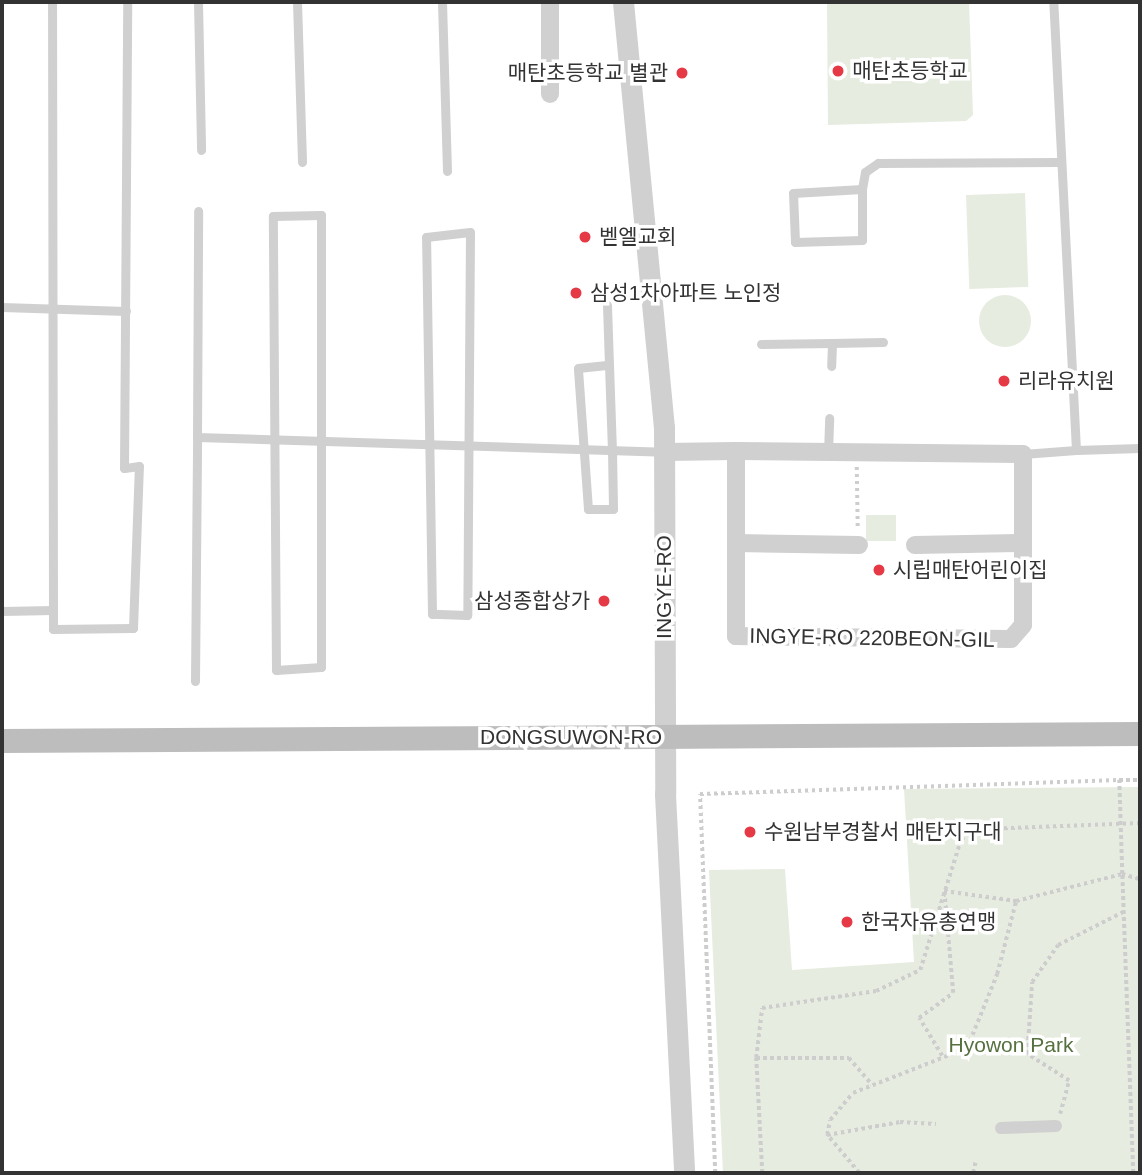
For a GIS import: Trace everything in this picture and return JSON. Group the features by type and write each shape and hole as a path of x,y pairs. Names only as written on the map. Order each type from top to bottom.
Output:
{"main road":[{"name":"DONGSUWON-RO","path":"2,741 1140,734"}],"street":[{"path":"550,2 550,94"},
{"name":"INGYE-RO","path":"623,2 665,452 664,737 684,1173"},
{"name":"INGYE-RO 220BEON-GIL","path":"736,451 736,636 1011,639 1023,625 1023,454"},
{"path":"665,452 1023,454"},
{"path":"736,543 859,545"},
{"path":"915,545 1023,543"},
{"path":"1001,1128 1056,1126"}],"lane":[{"path":"52,2 53,629 132,628 139,466 124,468 127,2"},
{"path":"198,2 201,150"},
{"path":"297,2 302,162"},
{"path":"442,2 447,171"},
{"path":"1053,2 1059,162 1076,450"},
{"path":"862,189 793,193 794,242 862,240 862,189 865,172 878,163 1059,162"},
{"path":"195,681 198,211"},
{"path":"321,215 321,441 321,667 276,670 273,216 321,215"},
{"path":"470,232 467,615 432,614 429,444 426,237 470,232"},
{"path":"607,305 612,450 612,509 588,509 578,368 609,365"},
{"path":"2,307 126,311"},
{"path":"761,344 883,342"},
{"path":"831,366 832,343"},
{"path":"828,453 829,418"},
{"path":"197,437 665,452"},
{"path":"1023,454 1140,447"},
{"path":"2,611 53,610"}],"path":[{"path":"857,452 858,517"},
{"path":"1119,780 1133,1173"},
{"path":"715,1173 699,793 1140,780"},
{"path":"762,1173 756,1058 762,1008 876,991 920,970 961,839 983,830 1140,822"},
{"path":"944,891 1016,901 1122,874 1140,879"},
{"path":"942,1056 919,1018 953,993 944,891"},
{"path":"827,1135 830,1120 853,1093 967,1048 997,974 1016,901"},
{"path":"1056,1126 1069,1081 1027,1054 1032,982 1058,945 1123,912"},
{"path":"756,1058 849,1058 872,1084"},
{"path":"827,1135 900,1122 936,1124"},
{"path":"827,1135 859,1173"},
{"path":"973,1173 976,1159"}],"green space":[{"path":"827,2 969,2 973,115 966,121 828,125"},
{"path":"1025,193 1028,287 969,289 966,195"},
{"path":"1005,295 1024,302 1031,321 1024,340 1005,347 986,340 979,321 986,302"},
{"path":"866,515 896,515 896,541 866,541"},
{"name":"Hyowon Park","path":"1140,787 1140,1173 723,1173 709,870 785,869 792,970 914,962 904,789"}],"place":[{"name":"매탄초등학교","path":"838,71"},
{"name":"매탄초등학교 별관","path":"682,73"},
{"name":"벧엘교회","path":"585,237"},
{"name":"삼성1차아파트 노인정","path":"576,293"},
{"name":"리라유치원","path":"1004,381"},
{"name":"시립매탄어린이집","path":"879,570"},
{"name":"삼성종합상가","path":"604,601"},
{"name":"수원남부경찰서 매탄지구대","path":"750,832"},
{"name":"한국자유총연맹","path":"847,922"}]}
